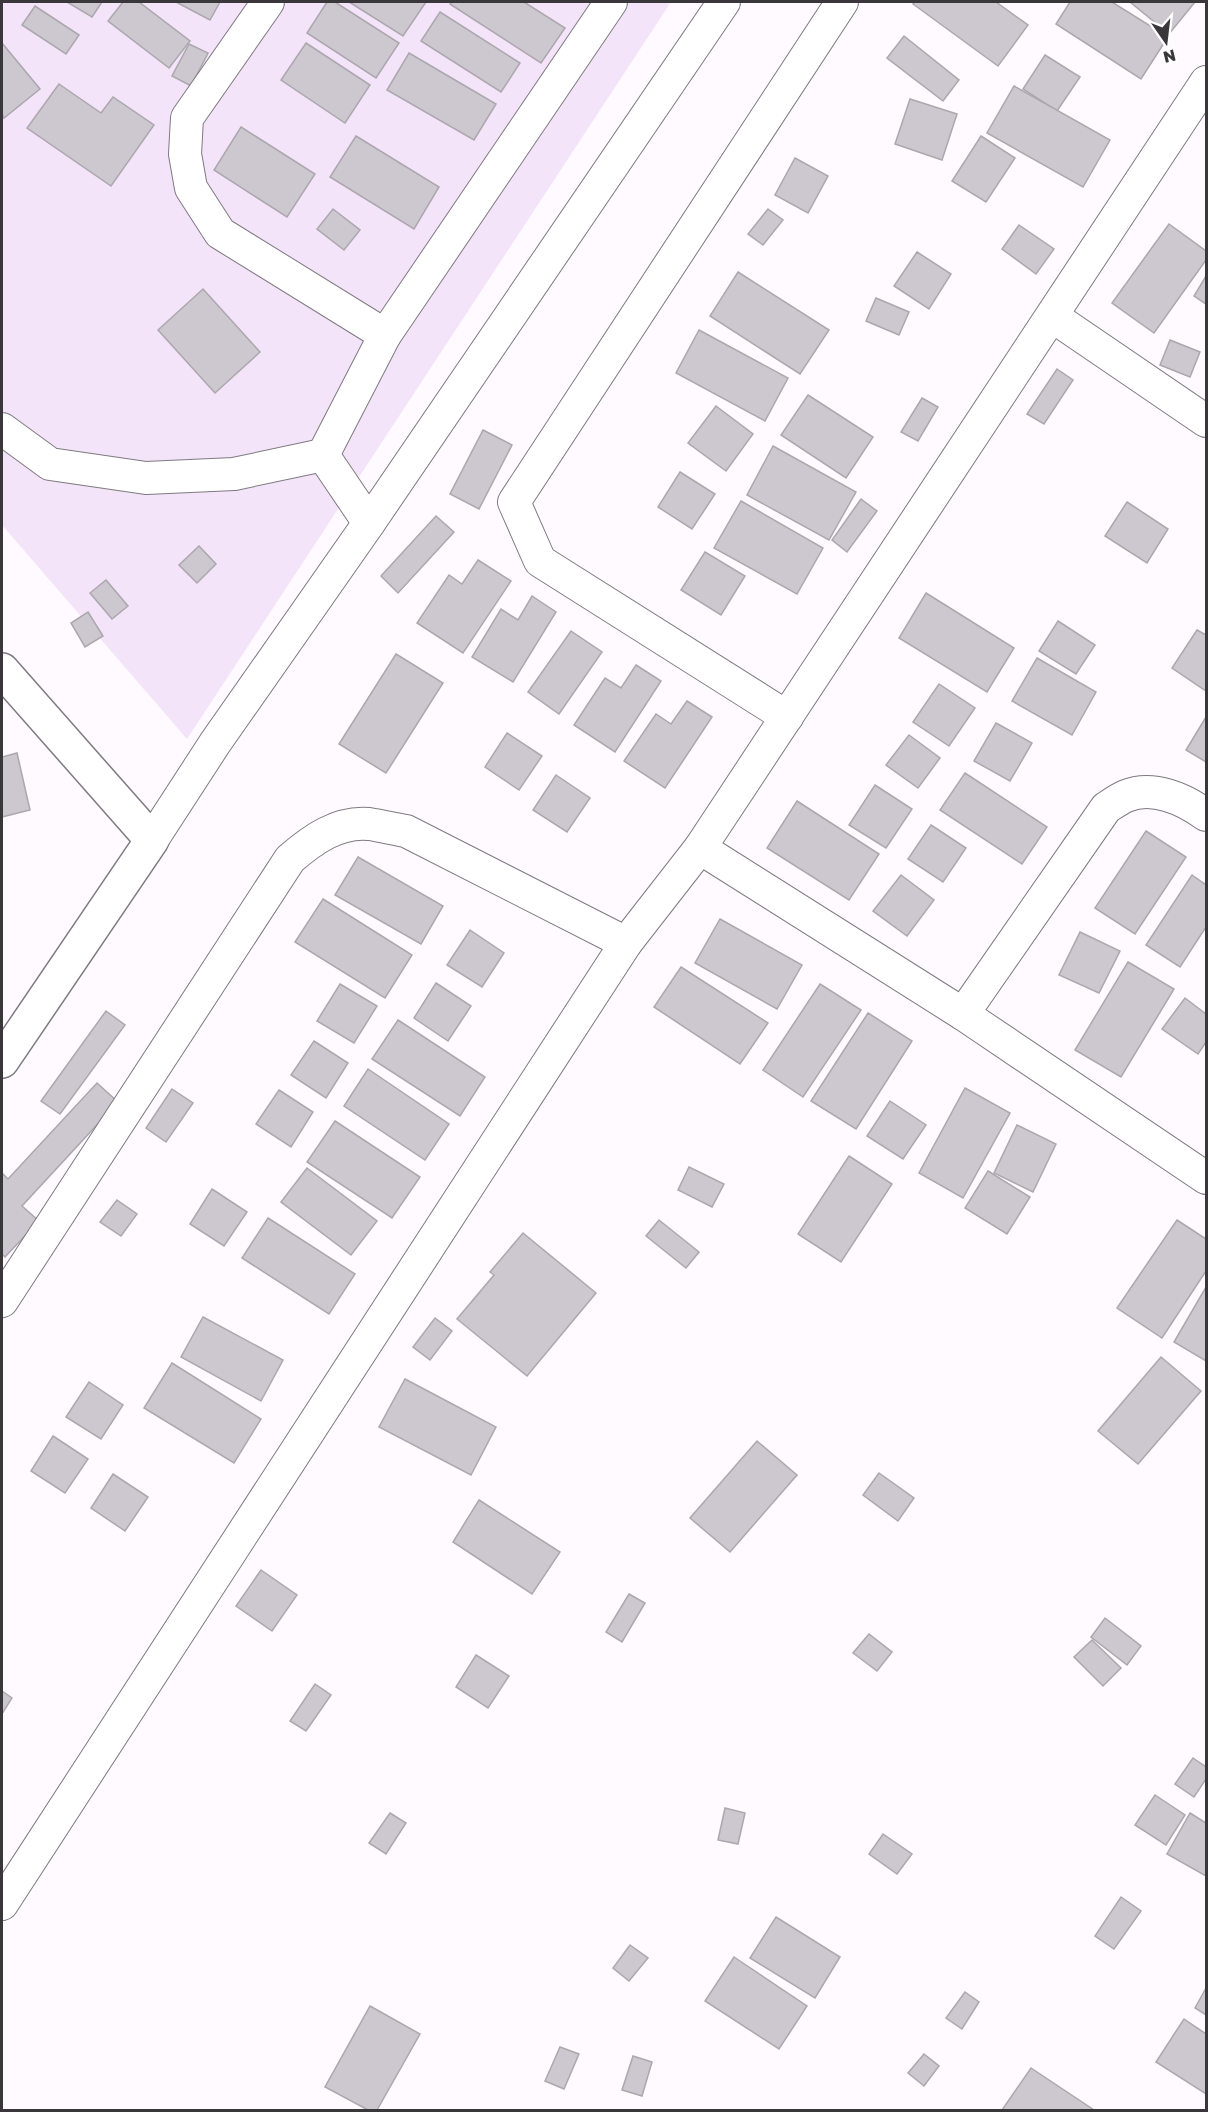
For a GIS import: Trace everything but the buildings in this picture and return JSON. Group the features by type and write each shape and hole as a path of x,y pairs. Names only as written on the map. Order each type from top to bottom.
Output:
{"street":[{"path":"268,2 187,118 185,154 191,188 220,233 385,335"},
{"path":"323,455 385,335 611,2"},
{"path":"2,1061 215,743 369,523 724,2"},
{"path":"787,717 540,561 514,502 842,2"},
{"path":"2,1904 626,943 700,848 1206,82"},
{"path":"1052,316 1206,421"},
{"path":"2,429 50,464 146,478 234,474 323,455"},
{"path":"323,455 369,523"},
{"path":"2,670 152,840"},
{"path":"963,1014 1106,808 1127,796 1147,791 1175,798 1206,815"},
{"path":"2,1301 290,859 314,839 338,828 367,824 406,831 626,943"},
{"path":"700,848 963,1014 1206,1178"}],"shaded area":[{"path":"2,2 671,2 187,739 2,525"}]}
